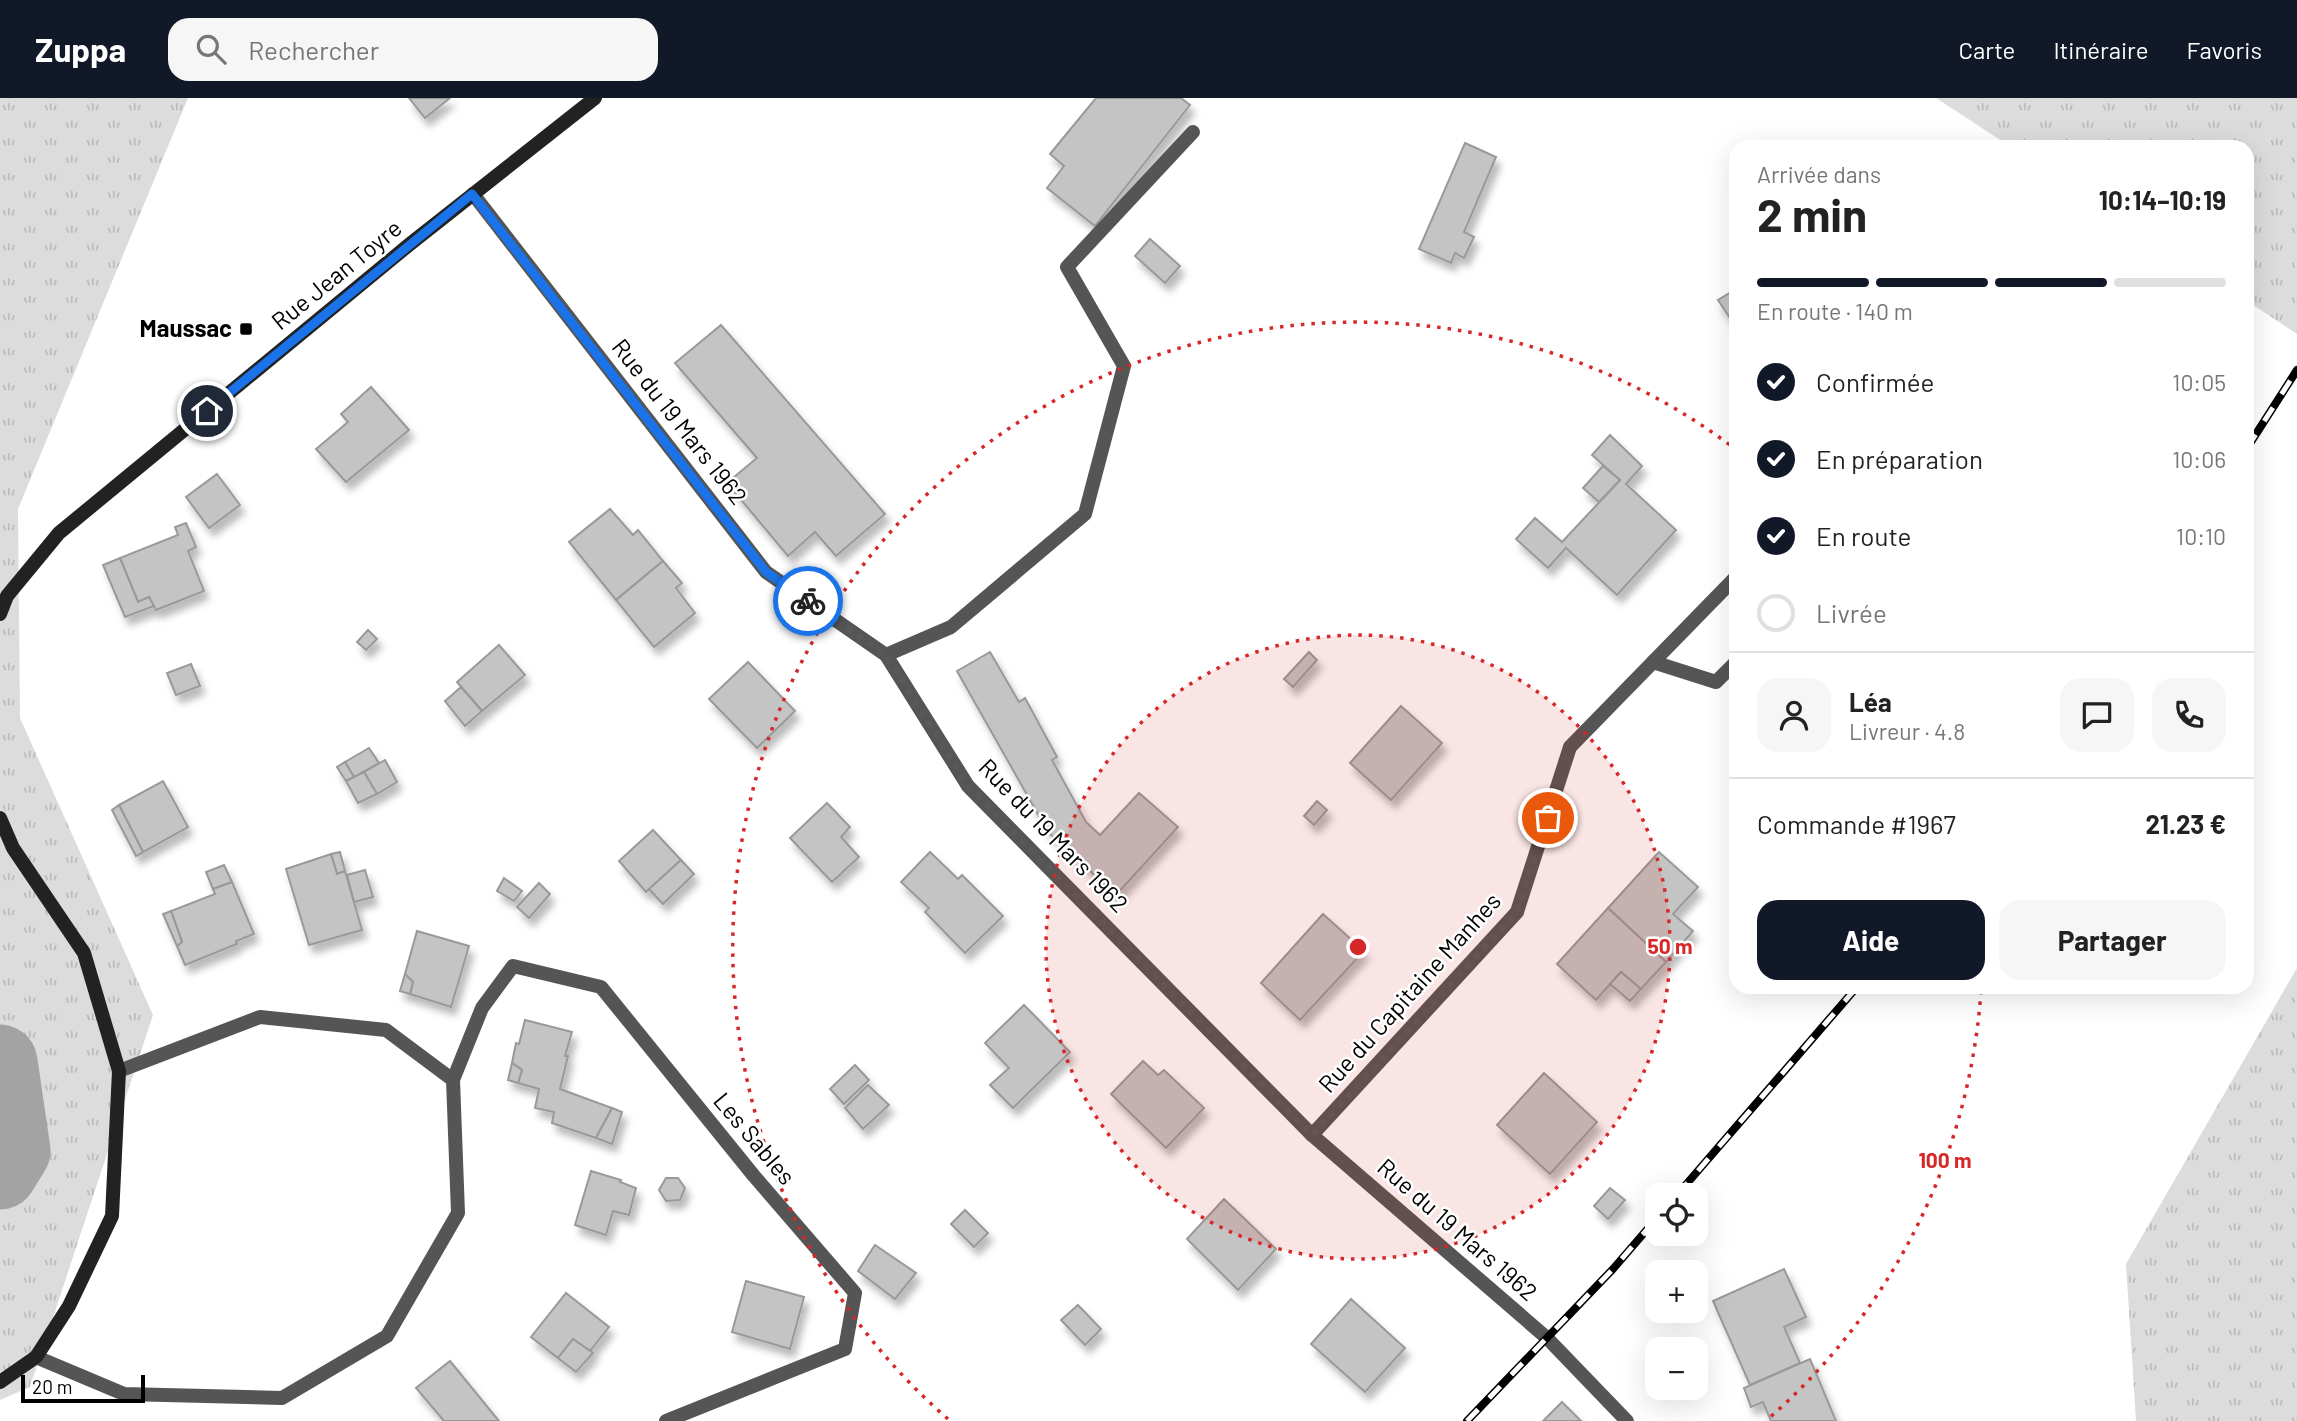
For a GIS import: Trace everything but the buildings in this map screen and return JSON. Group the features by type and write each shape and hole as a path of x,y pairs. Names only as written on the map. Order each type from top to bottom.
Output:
{"street":[{"name":"Rue Jean Toyre","path":"0,614 7,596 59,533 472,194 595,98"},
{"path":"886,655 951,627 1085,514 1124,366 1067,267 1193,132"},
{"name":"Rue du 19 Mars 1962","path":"472,194 766,572 886,655 968,786 1312,1135 1547,1338 1627,1421"},
{"name":"Rue du Capitaine Manhes","path":"1312,1135 1517,912 1570,747 1729,584"},
{"path":"1653,662 1716,682 1729,669"},
{"path":"0,818 13,848 84,953 119,1071 112,1216 69,1306 36,1357 0,1382"},
{"name":"Les Sables","path":"453,1080 482,1008 513,966 601,987 754,1176 855,1293 845,1349 666,1421"},
{"path":"36,1357 124,1394 282,1398 387,1336 458,1213 453,1080 386,1030 260,1017 119,1071"}],"green space":[{"path":"0,98 188,98 18,509 20,718 153,1015 30,1387 0,1400"},
{"path":"1936,98 2297,98 2297,334 2254,306 2254,140 2000,140"},
{"path":"2297,968 2297,1421 2136,1421 2126,1264"}],"waterway":[{"path":"0,1062 13,1151 0,1172"}],"railway":[{"path":"2254,437 2297,370"},
{"path":"1687,1183 1851,994"},
{"path":"1467,1421 1613,1269 1645,1232"}],"way so far":[{"path":"808,601 886,655 968,786 1312,1135 1517,912 1548,818"}],"place":[{"name":"Maussac","path":"246,329"}],"route":[{"path":"207,411 472,194 766,572 808,601"}]}
